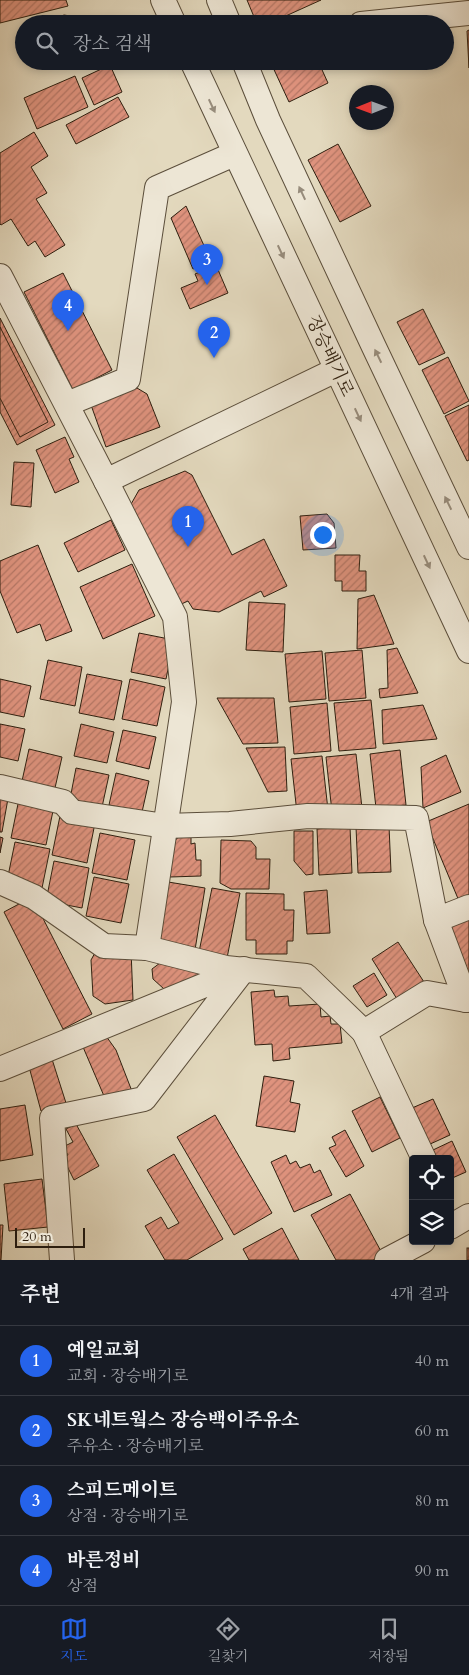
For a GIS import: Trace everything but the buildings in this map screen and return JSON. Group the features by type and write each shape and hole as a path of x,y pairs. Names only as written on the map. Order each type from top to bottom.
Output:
{"street":[{"path":"163,0 170,15"},
{"path":"220,0 226,15"},
{"path":"429,15 467,10"},
{"name":"장승배기로","path":"196,70 469,652"},
{"path":"248,70 276,138 469,546"},
{"path":"67,404 128,379 157,188 234,154"},
{"path":"0,276 175,617 184,702 147,948"},
{"path":"106,481 336,370"},
{"path":"0,787 63,802 72,812 165,826 230,824 308,816 416,818 436,920 467,1000"},
{"path":"0,882 34,897 104,946 147,948 226,968 306,976 364,1032 422,1155"},
{"path":"436,920 469,908"},
{"path":"0,1069 244,969"},
{"path":"62,1260 52,1118 144,1099 244,969"},
{"path":"364,1032 427,993 467,1000"},
{"path":"387,1260 415,1245"}],"place":[{"name":"스피드메이트","path":"207,285"},
{"name":"바른정비","path":"68,331"},
{"name":"SK네트웤스 장승백이주유소","path":"214,358"},
{"name":"예일교회","path":"188,547"}]}
